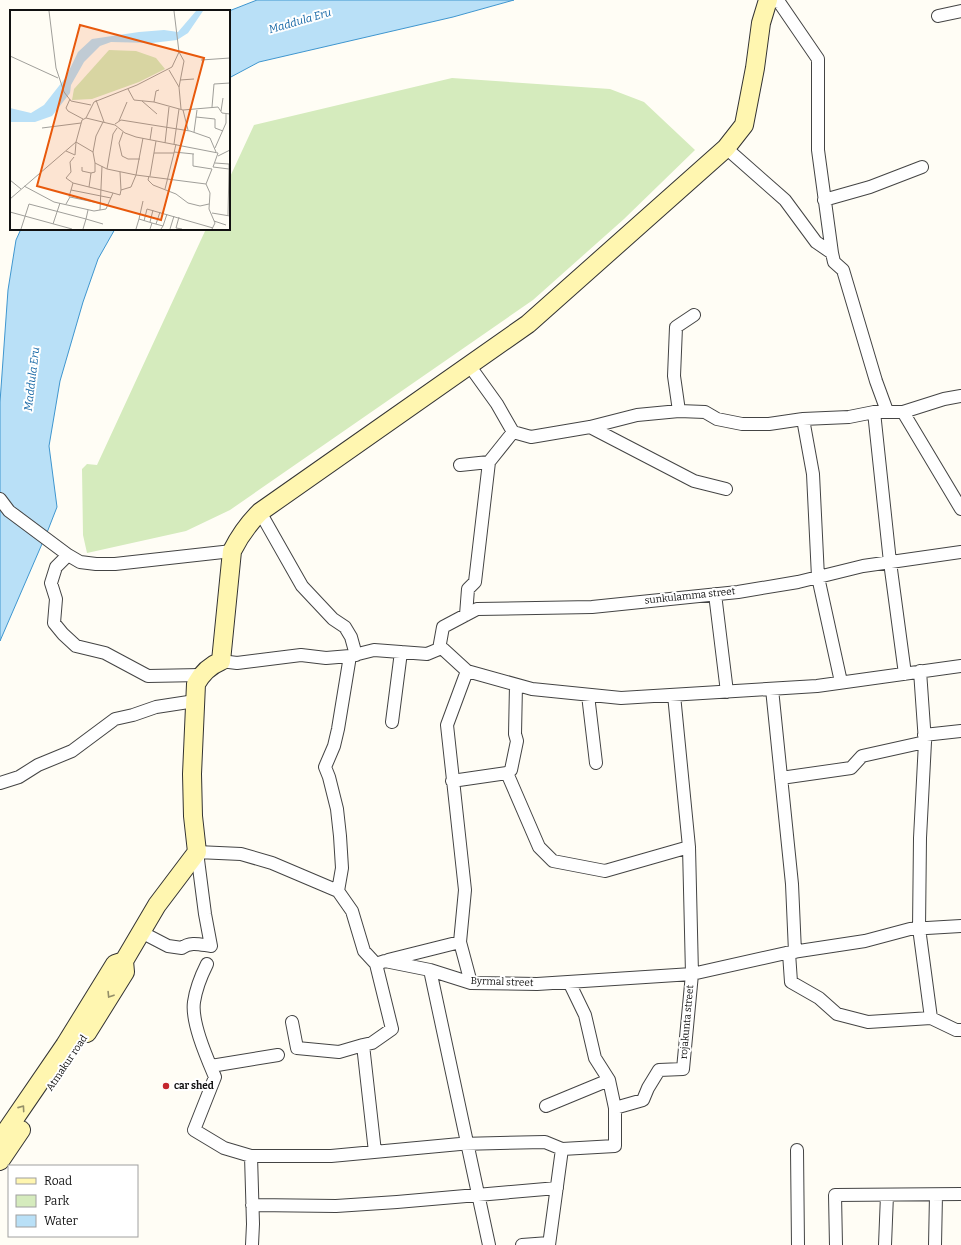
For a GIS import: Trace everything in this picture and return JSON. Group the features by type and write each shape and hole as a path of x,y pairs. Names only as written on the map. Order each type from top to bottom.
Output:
{"main road":[{"path":"0,1140 65,1045 115,964 124,961 157,905 197,852 193,816 192,774 196,684 201,675 209,667 221,662 232,551 244,530 260,512 528,324 726,148 744,125 755,68 761,23 768,0"},
{"name":"Atmakur road","path":"0,1161 74,1052 125,972 124,961"}],"street":[{"path":"768,0 779,2 818,59 818,150 832,253 834,262 843,270 876,381 887,411"},
{"path":"938,16 961,12"},
{"path":"726,148 785,200 816,242 832,253"},
{"path":"824,200 870,187 922,167"},
{"path":"679,411 674,376 676,328 694,315"},
{"path":"469,365 497,404 514,432 531,437 590,427 637,415 679,411 705,412 717,419 742,424 769,424 874,412 903,412 944,399 961,396"},
{"path":"874,412 890,562 905,674"},
{"path":"903,412 961,508"},
{"path":"803,419 813,474 818,577 842,682"},
{"path":"590,427 694,481 726,489"},
{"path":"466,615 468,589 475,582 489,462 514,432"},
{"path":"460,465 489,462"},
{"path":"0,499 9,511 80,562 115,564 232,551"},
{"path":"260,512 302,586 333,619 345,627 351,637 353,656 334,746 325,767 337,809 340,836 342,868 338,891"},
{"name":"sunkulamma street","path":"439,649 443,627 477,609 592,607 715,594 798,582 863,566 961,552"},
{"path":"68,554 56,567 50,582 56,599 54,623 62,634 76,646 105,653 148,676 201,675"},
{"path":"715,594 727,692"},
{"path":"221,662 237,663 301,655 326,658 353,656 374,650 427,654 443,649 467,671 516,685 532,689 620,698 817,686 961,666"},
{"path":"392,722 401,652"},
{"path":"467,671 447,726 464,890 460,942 471,983"},
{"path":"920,672 925,739 920,838 919,928 931,1018"},
{"path":"452,781 507,773 511,770 517,741 515,734 516,685"},
{"path":"772,689 792,884 791,982 819,998 837,1014 868,1022 931,1018 956,1030 961,1030"},
{"path":"588,695 596,763"},
{"path":"674,695 689,847 692,974"},
{"path":"0,783 19,777 38,765 72,751 115,719 133,715 156,707 195,701"},
{"path":"781,778 851,768 862,756 925,739 961,732"},
{"path":"507,773 539,847 553,861 605,871 689,847"},
{"path":"141,932 168,946 182,948 186,945 195,944 211,946 205,914 197,852 241,854 272,863 338,891 352,911 364,951 380,962 392,1029 372,1043 339,1052 309,1048 296,1048 292,1022"},
{"name":"rojakunta street","path":"615,1108 643,1100 648,1088 659,1070 683,1069 692,974 792,952 865,941 910,929 961,926"},
{"path":"380,962 460,942"},
{"name":"Byrmal street","path":"380,962 430,970 471,983 537,984 692,974"},
{"path":"207,964 197,986 194,1004 196,1021 203,1046 215,1077 194,1130 224,1148 251,1156 331,1156 467,1143 545,1142 562,1149 615,1146 615,1108 609,1080 595,1058 585,1015 569,982"},
{"path":"430,970 490,1245"},
{"path":"363,1045 376,1152"},
{"path":"210,1066 278,1055"},
{"path":"546,1106 609,1080"},
{"path":"522,1245 549,1244 562,1149"},
{"path":"797,1150 798,1245"},
{"path":"251,1156 252,1245"},
{"path":"252,1206 336,1206 557,1188"},
{"path":"836,1245 836,1195 961,1194"},
{"path":"885,1245 887,1195"},
{"path":"935,1245 936,1195"}],"green space":[{"path":"452,78 610,89 644,102 695,150 624,219 533,300 230,510 186,531 87,553 83,535 82,469 87,464 97,465 206,230 230,230 230,177 254,125"}],"water":[{"name":"Maddula Eru","path":"257,0 514,0 453,17 259,62 230,77 230,11"},
{"name":"Maddula Eru","path":"21,230 114,230 98,259 83,302 60,381 49,446 57,507 0,641 0,402 8,290 16,240"}],"place":[{"name":"car shed","path":"166,1086"}]}
